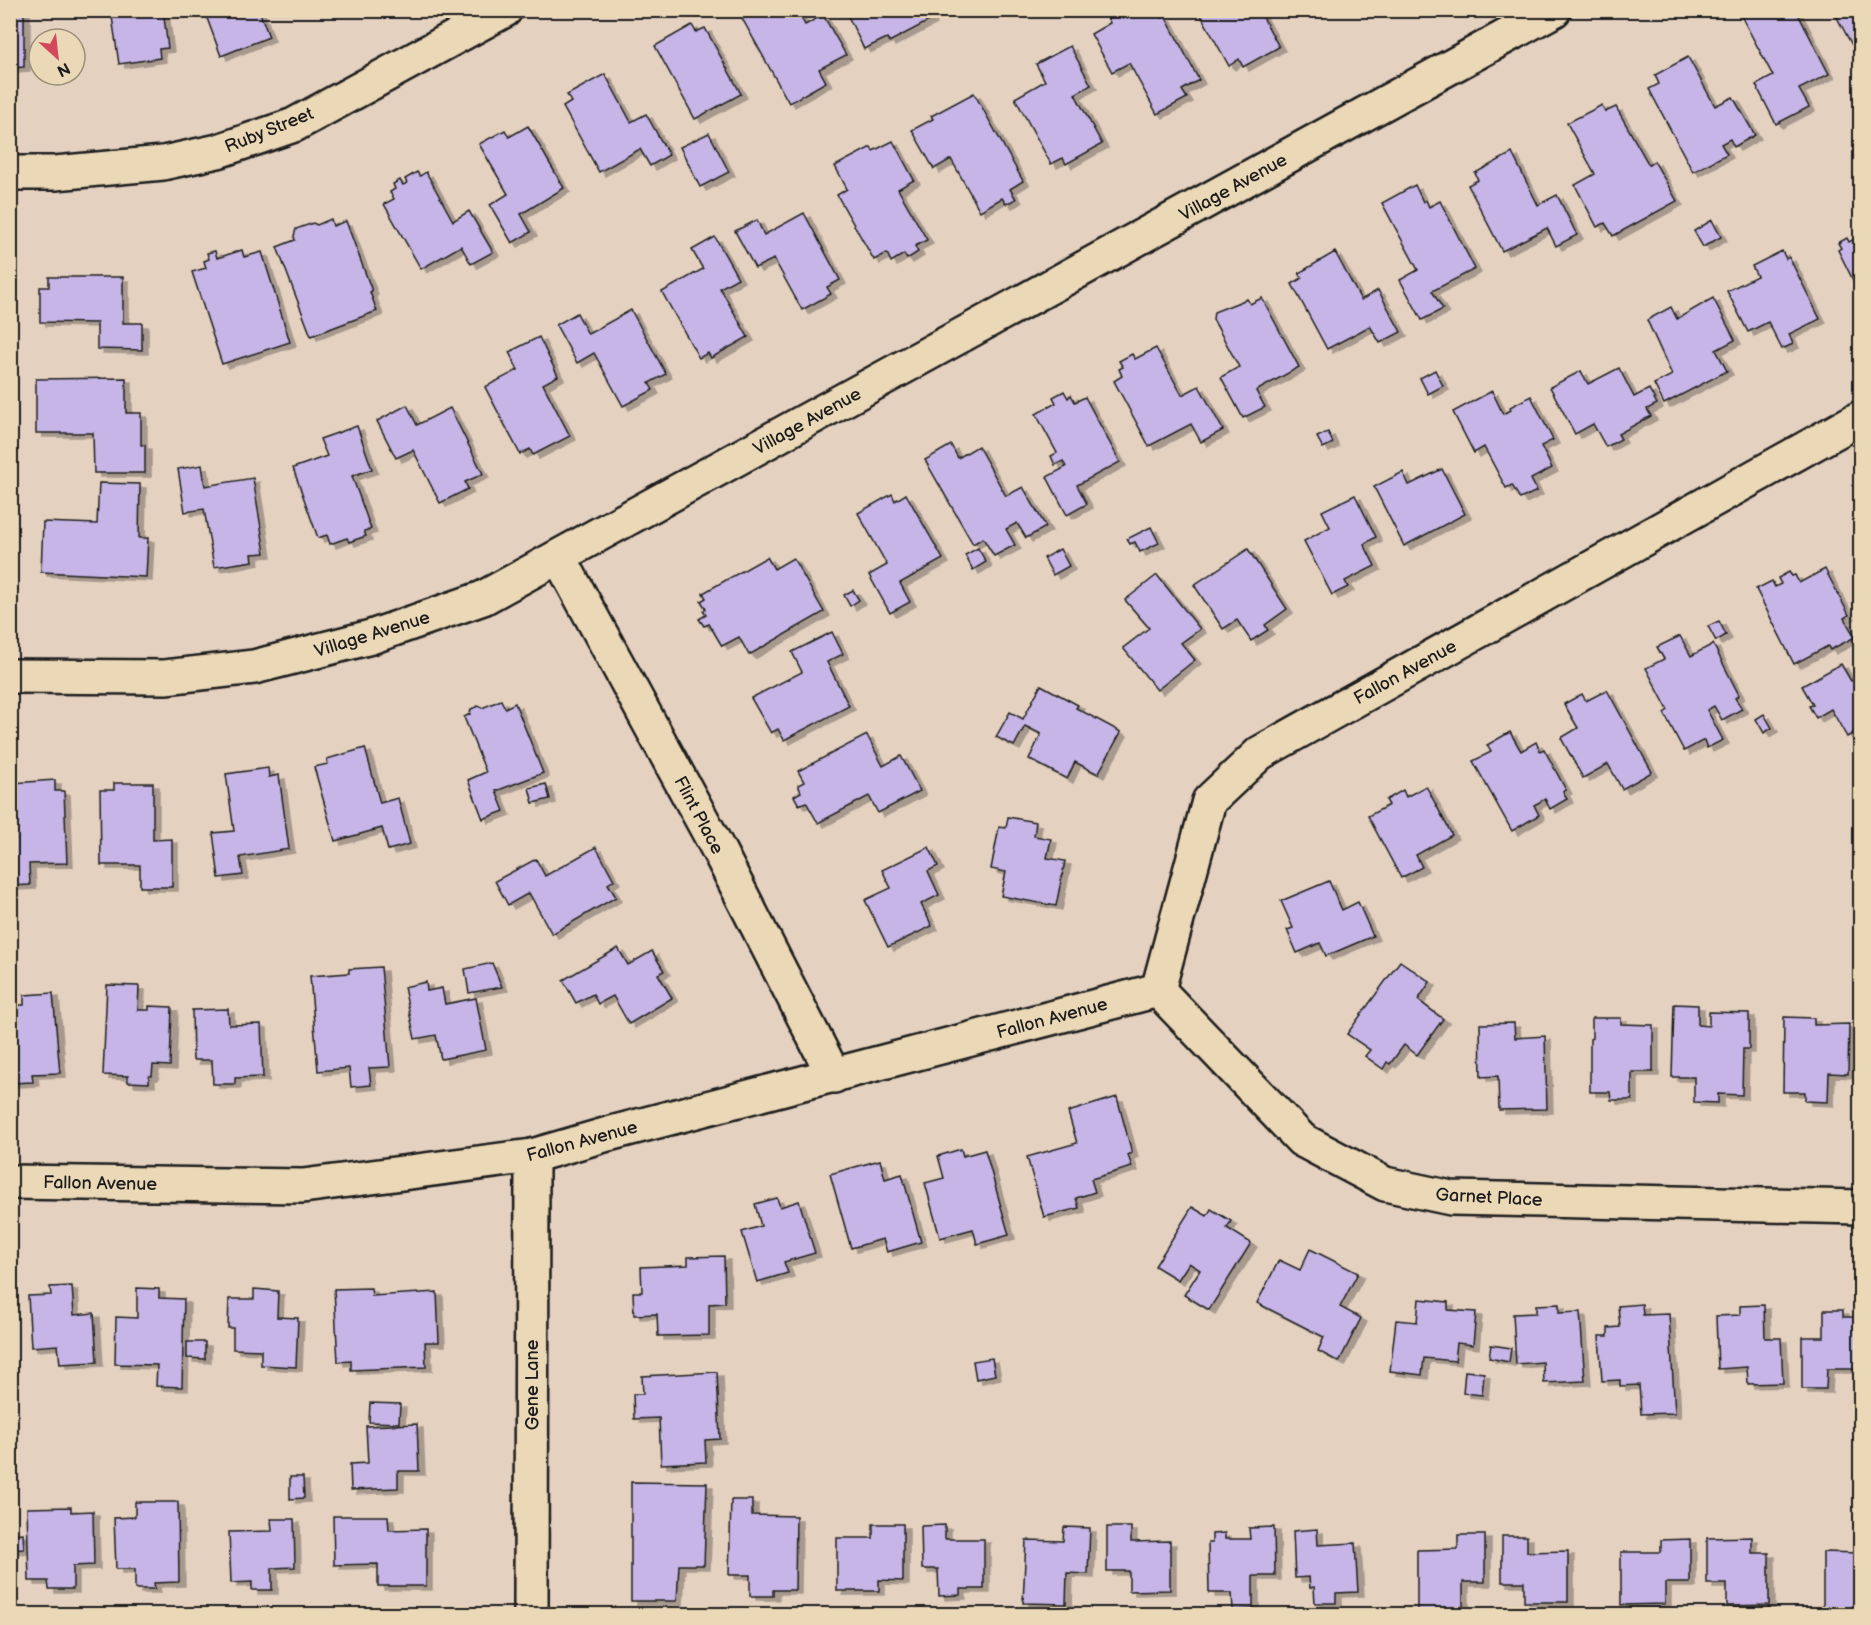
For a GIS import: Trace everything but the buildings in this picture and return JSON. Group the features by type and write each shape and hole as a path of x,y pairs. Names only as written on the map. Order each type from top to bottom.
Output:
{"street":[{"name":"Ruby Street","path":"10,173 55,173 163,163 218,151 294,125 505,10"},
{"name":"Village Avenue","path":"10,676 165,677 254,666 371,637 483,598 1554,10"},
{"name":"Fallon Avenue","path":"10,1182 303,1186 532,1156 1158,990 1209,801 1260,753 1860,418"},
{"name":"Flint Place","path":"559,557 718,849 834,1076"},
{"name":"Garnet Place","path":"1158,990 1302,1140 1385,1184 1451,1198 1860,1207"},
{"name":"Gene Lane","path":"531,1614 532,1156"}]}
